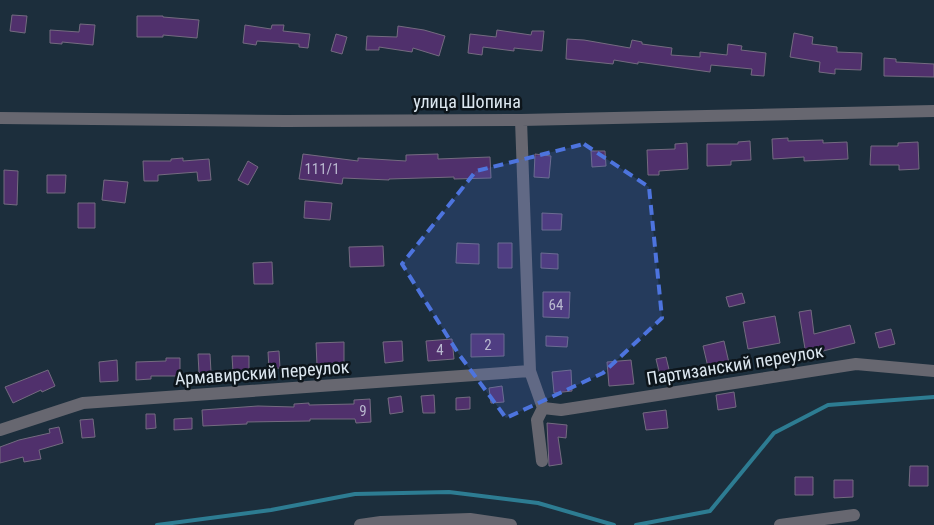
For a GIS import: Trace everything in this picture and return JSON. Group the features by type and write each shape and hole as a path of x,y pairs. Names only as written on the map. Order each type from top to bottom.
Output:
{"street":[{"name":"улица Шопина","path":"0,118 285,121 521,120 934,111"},
{"path":"521,120 530,371 543,408 536,420 542,461"},
{"name":"Партизанский переулок","path":"543,408 561,410 856,364 934,371"},
{"name":"Армавирский переулок","path":"0,430 83,403 530,371"},
{"path":"780,525 854,516"},
{"path":"360,525 381,522 470,522 511,525"}],"highlighted area":[{"path":"584,144 649,187 662,318 603,373 506,418 458,353 402,264 476,171"}],"building":[{"path":"12,15 27,16 25,33 10,31"},
{"path":"137,16 163,16 199,20 197,38 163,35 163,37 137,37"},
{"path":"80,24 95,25 93,45 62,42 62,44 50,43 50,30 79,32"},
{"path":"245,25 271,29 272,25 284,25 283,31 310,34 308,48 299,47 299,44 257,41 256,45 243,43"},
{"path":"398,26 445,36 439,56 413,48 412,52 379,47 379,50 366,50 367,36 397,37"},
{"path":"497,30 531,35 532,31 544,31 542,51 514,48 514,51 483,47 482,55 468,53 470,34 496,37"},
{"path":"794,33 813,37 812,44 837,47 837,52 862,53 861,70 835,69 835,74 819,72 820,62 790,57"},
{"path":"336,34 347,37 342,54 331,51"},
{"path":"567,39 630,48 632,40 642,42 642,44 672,48 671,55 700,57 700,52 727,55 728,44 742,46 741,50 766,53 764,76 751,75 752,69 711,65 710,72 638,62 638,64 614,60 613,64 566,59"},
{"path":"884,58 896,59 896,62 934,64 934,77 884,76"},
{"path":"788,138 788,141 823,140 823,143 847,142 848,159 804,161 804,157 773,159 772,139"},
{"path":"750,141 751,160 731,161 731,165 707,166 707,144 738,144 738,142"},
{"path":"918,142 919,169 899,170 899,165 870,165 871,146 898,146 898,143"},
{"path":"687,143 688,169 659,171 659,175 648,175 647,150 675,149 675,144"},
{"path":"591,151 605,151 606,166 592,167"},
{"path":"303,154 358,161 358,158 406,161 406,155 438,154 438,159 490,157 491,178 454,179 454,177 389,180 343,178 342,184 299,179"},
{"path":"535,154 551,156 549,178 534,177"},
{"path":"183,158 183,161 209,159 211,180 198,181 197,172 158,175 158,181 144,181 143,161 171,161 171,159"},
{"path":"248,161 258,167 248,185 238,180"},
{"path":"4,170 18,171 17,205 4,204"},
{"path":"47,175 66,175 65,193 47,193"},
{"path":"104,180 128,182 125,203 102,200"},
{"path":"305,201 332,203 330,220 304,218"},
{"path":"78,203 95,203 95,228 78,228"},
{"path":"542,213 562,214 561,230 542,230"},
{"path":"457,243 479,244 479,264 456,263"},
{"path":"498,243 512,243 512,268 498,268"},
{"path":"383,246 384,266 350,267 349,247"},
{"path":"541,253 558,254 558,269 541,268"},
{"path":"272,262 273,284 254,284 253,263"},
{"path":"543,292 570,292 569,318 543,317"},
{"path":"742,293 745,303 729,307 726,297"},
{"path":"811,310 814,334 850,325 855,343 819,352 821,358 807,361 799,312"},
{"path":"775,316 780,343 748,349 743,322"},
{"path":"891,329 895,344 879,348 875,333"},
{"path":"471,334 504,334 504,356 471,357"},
{"path":"546,336 568,337 567,347 546,346"},
{"path":"452,339 454,359 428,361 426,341"},
{"path":"402,341 403,361 385,363 383,342"},
{"path":"724,341 729,363 708,367 703,346"},
{"path":"344,342 344,364 317,365 316,343"},
{"path":"279,351 280,368 269,369 268,352"},
{"path":"198,354 210,354 211,372 199,373"},
{"path":"232,356 249,356 249,371 233,372"},
{"path":"666,357 672,382 662,384 656,359"},
{"path":"166,358 180,358 180,376 151,376 151,379 136,380 136,362 166,361"},
{"path":"117,360 118,381 100,382 99,362"},
{"path":"631,360 634,384 609,386 607,362"},
{"path":"48,370 55,386 42,392 41,390 13,403 5,387"},
{"path":"571,370 572,391 554,393 552,372"},
{"path":"502,386 504,402 491,403 489,388"},
{"path":"734,392 736,407 718,410 716,395"},
{"path":"434,395 435,413 423,413 421,396"},
{"path":"401,396 403,412 390,414 388,398"},
{"path":"470,397 470,409 456,410 456,398"},
{"path":"370,399 371,422 356,423 355,419 310,419 310,421 247,422 247,424 203,426 202,410 258,406 294,407 294,404 309,403 309,405 354,404 354,400"},
{"path":"666,410 668,428 646,430 643,413"},
{"path":"146,414 155,414 156,428 146,429"},
{"path":"192,418 192,429 174,430 174,419"},
{"path":"93,419 95,437 82,438 80,420"},
{"path":"547,423 567,425 566,438 558,437 562,464 549,466"},
{"path":"59,427 63,443 39,450 41,459 24,462 23,457 0,463 0,447 19,440 50,433 49,429"},
{"path":"910,466 928,466 928,486 909,486"},
{"path":"795,477 813,477 813,495 795,495"},
{"path":"834,480 853,480 853,497 834,498"}],"waterway":[{"path":"636,525 710,511 774,433 828,405 934,397"},
{"path":"157,525 271,510 355,494 449,492 538,503 614,525"}]}
